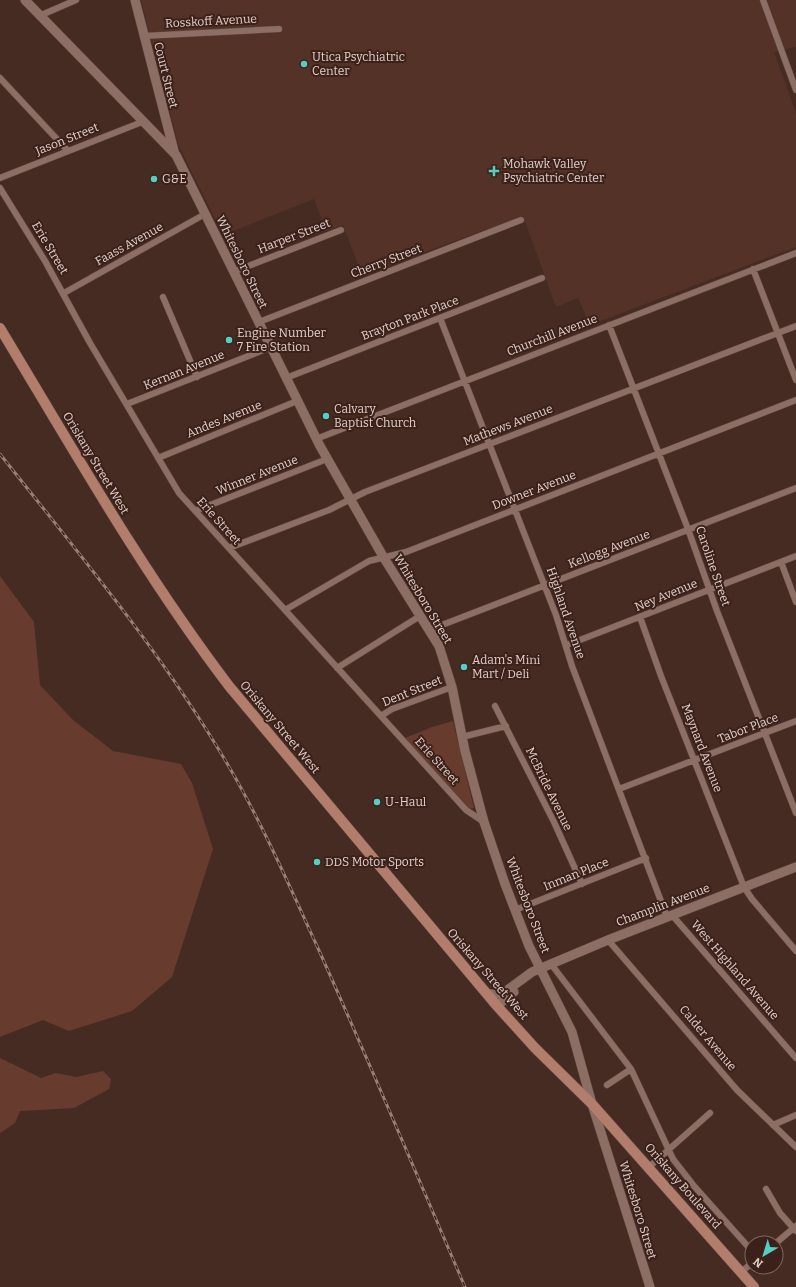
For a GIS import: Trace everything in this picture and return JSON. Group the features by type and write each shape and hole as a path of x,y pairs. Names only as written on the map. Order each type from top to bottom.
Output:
{"main road":[{"name":"Oriskany Street West","path":"0,328 128,541 194,641 229,686 497,1006 535,1048 592,1104"},
{"name":"Oriskany Boulevard","path":"592,1104 741,1272 751,1286"}],"street":[{"name":"Whitesboro Street","path":"25,0 142,122 176,155 316,439 384,558 443,655 484,822 515,910 540,969 572,1032 592,1104 650,1287"},
{"path":"39,16 76,0"},
{"name":"Court Street","path":"134,0 169,138 176,155"},
{"path":"762,0 796,90"},
{"name":"Rosskoff Avenue","path":"143,36 279,29"},
{"path":"0,78 68,151"},
{"name":"Jason Street","path":"0,178 142,122"},
{"name":"Erie Street","path":"0,188 64,293 179,493 466,810 484,822"},
{"name":"Faass Avenue","path":"64,293 205,214"},
{"name":"Cherry Street","path":"259,322 521,220"},
{"name":"Harper Street","path":"233,272 341,230"},
{"name":"Churchill Avenue","path":"316,439 796,253"},
{"path":"753,269 796,380"},
{"name":"Brayton Park Place","path":"286,378 542,278"},
{"path":"164,297 197,377"},
{"name":"Highland Avenue","path":"440,318 545,585 567,645 575,673 619,789 670,916"},
{"name":"Caroline Street","path":"609,325 796,813"},
{"name":"Mathews Avenue","path":"229,548 329,510 365,492 796,326"},
{"name":"Kernan Avenue","path":"127,404 271,347"},
{"name":"Downer Avenue","path":"286,610 369,561 406,552 658,452 796,400"},
{"name":"Andes Avenue","path":"158,458 297,401"},
{"name":"Winner Avenue","path":"195,512 327,459"},
{"name":"Kellogg Avenue","path":"429,630 796,488"},
{"name":"Ney Avenue","path":"567,645 796,556"},
{"path":"780,562 796,602"},
{"path":"337,668 420,616"},
{"name":"Maynard Avenue","path":"640,617 744,887 752,899 796,951"},
{"name":"Dent Street","path":"381,716 392,709 452,687"},
{"name":"McBride Avenue","path":"495,706 582,884"},
{"name":"Tabor Place","path":"619,789 796,721"},
{"path":"462,737 506,726"},
{"name":"Inman Place","path":"515,910 646,858"},
{"name":"Champlin Avenue","path":"487,994 502,994 532,972 608,940 796,867"},
{"name":"West Highland Avenue","path":"670,916 796,1058"},
{"name":"Calder Avenue","path":"608,940 737,1090 796,1147"},
{"path":"552,964 631,1069 668,1150 694,1186 744,1242"},
{"name":"Champlin Avenue","path":"497,1006 534,976 540,969"},
{"path":"607,1085 631,1069"},
{"path":"649,1167 710,1113"},
{"path":"773,1125 796,1115"},
{"path":"766,1189 780,1213 795,1228 784,1237"}],"shaded area":[{"name":"Mohawk Valley Psychiatric Center","path":"141,0 796,0 796,47 774,52 796,113 796,247 590,325 578,298 556,307 523,216 362,275 343,225 326,231 314,199 223,235 178,144"},
{"path":"0,576 34,622 40,685 73,720 113,751 181,764 192,783 213,849 172,977 132,1011 69,1031 43,1020 0,1037"},
{"path":"453,721 474,808 469,809 405,738 432,727"},
{"path":"0,1058 41,1078 56,1073 76,1077 103,1071 111,1079 109,1089 74,1108 20,1111 15,1123 0,1133"}],"railway":[{"path":"0,454 120,606 148,644 203,724 228,765 275,854 317,946 465,1287"}],"place":[{"name":"Utica Psychiatric Center","path":"304,64"},
{"name":"Mohawk Valley Psychiatric Center","path":"494,171"},
{"name":"G&E","path":"154,179"},
{"name":"Engine Number 7 Fire Station","path":"229,340"},
{"name":"Calvary Baptist Church","path":"326,416"},
{"name":"Adam's Mini Mart / Deli","path":"464,667"},
{"name":"U-Haul","path":"377,802"},
{"name":"DDS Motor Sports","path":"317,862"}]}
